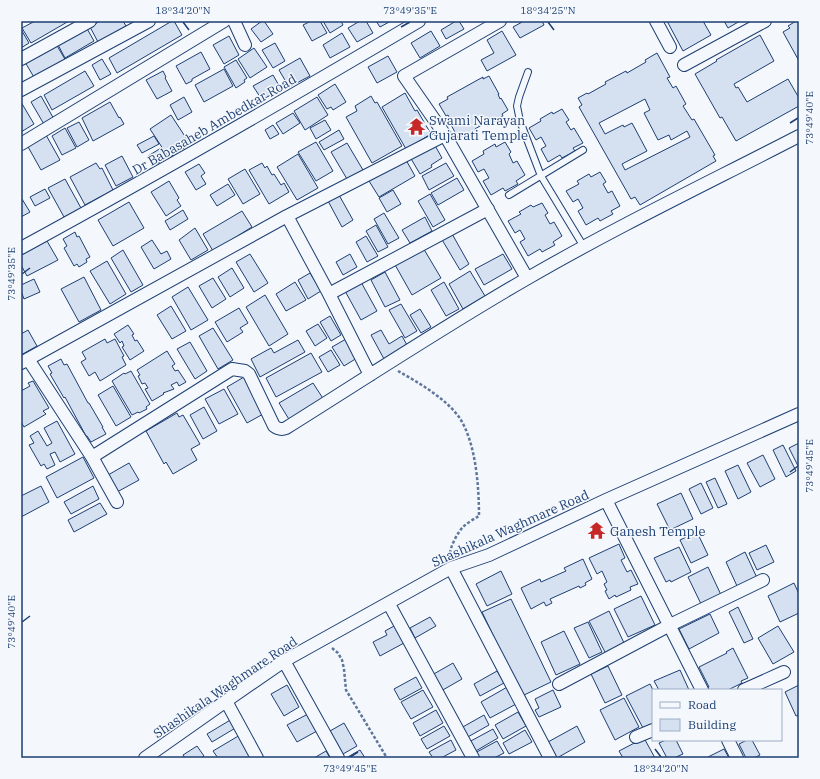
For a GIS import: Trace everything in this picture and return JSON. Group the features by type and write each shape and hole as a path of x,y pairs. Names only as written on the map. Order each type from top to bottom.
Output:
{"street":[{"path":"21,59 90,21"},
{"path":"21,90 149,21"},
{"path":"21,144 224,21"},
{"path":"234,21 245,45"},
{"name":"Dr Babasaheb Ambedkar Road","path":"21,248 274,107 419,21"},
{"path":"499,21 404,76 445,134 527,278"},
{"path":"656,21 670,47"},
{"path":"684,65 765,21"},
{"path":"117,502 92,457 24,361 287,216 445,134"},
{"path":"92,457 221,374 232,369 245,371 248,374 274,426 282,430 527,278 799,136"},
{"path":"329,294 488,209"},
{"path":"287,216 370,375"},
{"name":"Shashikala Waghmare Road","path":"145,758 284,661 389,604 451,568 488,555 606,500 799,414"},
{"path":"606,500 702,689"},
{"path":"451,568 550,758"},
{"path":"559,684 670,625 763,580"},
{"path":"389,604 473,758"},
{"path":"284,661 338,758"},
{"path":"746,689 784,672"},
{"path":"226,701 258,758"},
{"path":"636,737 652,730"},
{"path":"728,741 737,758"}],"lane":[{"path":"528,72 517,106 520,121 541,176 584,247"},
{"path":"509,195 583,150"}],"path":[{"path":"387,364 445,402 459,417 469,435 479,496 479,516 463,527 453,542 449,552 451,568"},
{"path":"319,642 332,648 338,653 344,669 346,690 387,758"}],"building":[{"path":"35,21 69,21 31,43 22,28"},
{"path":"100,21 123,21 126,26 98,42 90,27"},
{"path":"174,21 182,35 117,73 109,58"},
{"path":"264,21 273,34 261,42 251,29"},
{"path":"311,21 320,21 327,33 312,41 303,25"},
{"path":"323,21 341,21 343,25 330,33"},
{"path":"360,21 366,21 373,33 357,42 348,28"},
{"path":"376,21 391,21 380,27"},
{"path":"456,21 459,21 464,29 446,39 441,30"},
{"path":"524,21 542,21 544,25 520,38 513,27"},
{"path":"667,21 703,21 711,35 683,51"},
{"path":"724,21 740,21 728,28"},
{"path":"796,21 799,21 799,61 783,32 790,28 788,26"},
{"path":"85,25 94,41 65,58 56,41"},
{"path":"22,31 29,43 21,48 21,32"},
{"path":"431,31 440,46 420,58 411,43"},
{"path":"502,31 516,55 487,71 481,60 494,53 487,40"},
{"path":"342,33 350,47 330,58 323,45"},
{"path":"760,35 774,61 734,84 736,88 738,87 747,102 788,79 799,98 799,106 736,141 722,117 720,118 695,74 717,61 716,60"},
{"path":"229,36 239,55 224,64 213,45"},
{"path":"275,43 285,61 273,68 262,50"},
{"path":"56,44 66,61 35,79 25,62"},
{"path":"254,48 267,67 250,78 238,59"},
{"path":"201,52 210,69 186,84 176,66"},
{"path":"657,53 670,77 667,78 673,88 676,86 686,104 683,106 692,120 694,119 715,155 713,156 716,161 640,205 635,197 631,199 579,107 582,105 578,98 606,84 605,82 626,71 627,73 646,62 645,60","holes":["645,99 650,110 644,113 658,140 669,135 671,140 687,131 690,137 625,170 622,164 647,151 632,123 624,127 623,125 605,134 599,123"]},
{"path":"388,56 397,72 377,83 368,67"},
{"path":"300,58 310,76 289,87 279,70"},
{"path":"102,59 111,74 100,80 92,65"},
{"path":"236,60 247,78 244,80 245,82 236,88 224,67"},
{"path":"224,69 233,86 204,102 195,85"},
{"path":"85,71 94,86 52,110 44,95"},
{"path":"163,71 172,91 157,99 146,80"},
{"path":"273,75 281,89 262,100 253,86"},
{"path":"489,76 499,94 500,99 501,98 508,110 502,114 503,116 487,126 485,123 475,129 477,131 468,137 466,134 458,138 449,121 451,120 448,115 446,116 439,104 448,99 447,97 483,77 483,79"},
{"path":"335,84 346,102 333,110 331,107 327,109 318,95"},
{"path":"405,93 431,134 406,149 382,107"},
{"path":"41,96 55,121 45,126 31,102"},
{"path":"371,96 375,103 377,102 402,146 372,163 346,117 357,111 355,106"},
{"path":"184,97 192,112 178,120 170,105"},
{"path":"317,97 328,115 305,130 294,111"},
{"path":"21,102 34,124 21,132"},
{"path":"110,102 124,124 93,141 82,118"},
{"path":"562,109 569,120 566,122 571,130 574,128 583,143 573,148 575,151 562,158 560,155 548,162 541,149 546,146 541,137 536,140 529,128 552,112 553,114"},
{"path":"293,113 300,123 283,134 276,123"},
{"path":"171,115 190,144 169,158 150,129"},
{"path":"325,120 331,130 316,139 310,128"},
{"path":"79,122 89,140 77,147 67,128"},
{"path":"273,125 279,134 270,139 265,130"},
{"path":"65,128 76,148 62,155 52,136"},
{"path":"339,130 344,139 324,150 319,142"},
{"path":"46,135 60,160 41,170 27,145"},
{"path":"154,136 159,144 142,153 137,145"},
{"path":"316,142 333,171 316,181 298,152"},
{"path":"433,142 442,158 431,165 432,167 420,174 410,157"},
{"path":"505,142 511,152 509,154 513,163 517,161 525,175 516,181 518,184 505,191 503,188 491,195 483,181 489,178 484,169 478,172 472,161 484,154 483,151 495,144 496,147"},
{"path":"347,143 363,170 347,179 331,152"},
{"path":"161,148 167,158 155,165 148,156"},
{"path":"298,154 318,188 297,200 277,167"},
{"path":"122,156 133,177 116,186 105,165"},
{"path":"406,160 415,176 379,197 369,181"},
{"path":"96,163 100,169 102,168 113,190 85,205 70,177"},
{"path":"262,163 265,168 267,166 272,175 274,174 281,185 284,183 289,192 269,204 249,170"},
{"path":"446,163 454,176 429,190 422,176"},
{"path":"199,164 205,173 201,176 206,184 196,190 185,172"},
{"path":"245,169 260,194 243,204 228,179"},
{"path":"600,172 606,182 603,184 608,193 612,191 620,206 611,211 613,214 600,221 598,218 586,225 578,211 583,208 578,199 573,202 566,191 579,184 577,181 589,174 591,177"},
{"path":"457,178 464,190 438,205 431,193"},
{"path":"65,179 81,208 64,217 48,188"},
{"path":"169,181 179,198 177,200 181,206 166,216 151,192"},
{"path":"228,184 235,195 217,206 210,195"},
{"path":"45,189 50,198 35,206 30,197"},
{"path":"393,190 401,204 387,212 379,198"},
{"path":"430,194 445,220 433,227 418,201"},
{"path":"339,195 353,220 342,227 328,201"},
{"path":"21,199 30,212 21,217"},
{"path":"129,202 144,228 113,246 98,220"},
{"path":"542,203 548,213 545,215 550,224 554,222 562,236 553,242 555,245 542,252 540,249 528,256 520,242 525,239 520,230 515,233 508,221 521,214 519,212 531,205 533,207"},
{"path":"183,210 188,219 170,230 165,221"},
{"path":"242,211 252,227 213,251 203,234"},
{"path":"384,213 399,238 388,244 374,219"},
{"path":"425,217 432,231 410,243 402,230"},
{"path":"376,225 388,247 378,252 366,231"},
{"path":"195,228 208,250 191,260 179,240"},
{"path":"75,232 77,237 79,236 90,257 86,259 87,262 79,267 77,264 74,266 64,248 67,246 63,239"},
{"path":"451,232 469,264 460,270 441,238"},
{"path":"366,236 378,256 367,262 356,242"},
{"path":"152,240 161,254 167,251 171,259 154,269 141,247"},
{"path":"47,241 58,260 27,276 21,265 21,255"},
{"path":"422,246 441,278 412,295 394,263"},
{"path":"123,250 143,285 131,292 111,258"},
{"path":"250,254 268,283 254,292 236,262"},
{"path":"350,254 357,267 343,275 336,262"},
{"path":"503,254 512,269 484,285 475,269"},
{"path":"107,261 126,294 110,304 90,271"},
{"path":"232,268 244,288 230,297 218,277"},
{"path":"470,271 485,296 463,309 449,284"},
{"path":"385,272 400,300 385,307 371,280"},
{"path":"310,273 321,291 308,299 298,280"},
{"path":"84,277 101,310 79,322 61,289"},
{"path":"213,278 226,299 212,308 199,286"},
{"path":"34,279 40,292 24,299 21,291 21,285"},
{"path":"295,282 306,300 286,311 276,294"},
{"path":"361,282 377,311 361,320 345,291"},
{"path":"444,282 459,309 446,316 431,290"},
{"path":"188,287 208,320 191,330 172,297"},
{"path":"265,295 288,334 269,346 246,307"},
{"path":"401,304 417,331 405,338 389,310"},
{"path":"171,306 186,331 172,339 157,315"},
{"path":"239,308 248,323 240,328 243,332 227,342 215,322"},
{"path":"420,309 431,327 421,333 410,315"},
{"path":"330,316 341,335 331,341 320,322"},
{"path":"318,324 327,338 315,346 306,331"},
{"path":"128,325 134,334 132,335 135,341 137,340 144,351 130,360 122,347 124,346 122,341 120,343 114,334"},
{"path":"213,328 233,360 218,369 199,336"},
{"path":"28,330 37,346 21,355 21,334"},
{"path":"381,330 389,344 402,336 407,345 384,359 371,335"},
{"path":"105,339 107,343 115,339 124,356 122,357 126,365 100,381 95,372 89,376 81,362 86,359 82,352"},
{"path":"346,339 357,358 344,366 332,347"},
{"path":"298,340 305,352 260,377 251,359 271,348 274,353"},
{"path":"190,342 207,371 195,379 177,349"},
{"path":"331,350 340,365 328,372 319,357"},
{"path":"167,351 175,364 172,366 175,371 178,370 186,382 179,386 177,382 171,385 174,389 163,393 164,394 152,401 145,389 148,388 145,383 142,384 137,370"},
{"path":"311,353 322,372 276,397 266,378"},
{"path":"61,359 64,365 67,364 106,434 91,442 50,374 52,373 48,366"},
{"path":"131,371 150,404 146,407 147,409 132,415 112,381 124,373 125,374"},
{"path":"244,377 265,413 247,423 227,387"},
{"path":"33,381 49,408 43,411 46,414 24,427 21,422 21,391 30,386 28,383"},
{"path":"313,383 324,400 290,421 279,403"},
{"path":"113,386 131,417 116,426 98,395"},
{"path":"224,389 238,414 219,424 205,399"},
{"path":"204,407 217,431 203,439 190,415"},
{"path":"177,413 179,417 183,415 200,444 191,449 197,460 173,474 166,462 164,464 146,431"},
{"path":"57,421 75,454 60,462 55,452 50,454 55,465 47,469 44,464 41,466 29,445 34,443 30,436 38,431 47,446 52,443 44,428"},
{"path":"799,443 799,468 789,448"},
{"path":"783,445 796,471 786,477 773,450"},
{"path":"763,455 775,479 760,487 747,463"},
{"path":"83,457 94,478 57,498 46,477"},
{"path":"129,463 139,480 117,492 108,475"},
{"path":"738,465 751,492 738,499 725,471"},
{"path":"715,478 727,504 718,508 706,482"},
{"path":"701,483 713,508 701,514 689,489"},
{"path":"41,486 49,502 21,517 21,496"},
{"path":"93,486 99,499 71,514 64,502"},
{"path":"681,493 693,519 670,530 657,504"},
{"path":"100,503 107,514 74,532 68,520"},
{"path":"697,532 708,555 691,563 680,540"},
{"path":"619,544 625,558 621,560 627,572 631,570 638,584 630,587 631,590 616,597 615,595 609,599 605,591 607,590 604,584 607,582 602,571 597,574 589,558"},
{"path":"766,545 774,562 757,570 749,553"},
{"path":"679,547 691,572 671,582 670,580 666,582 654,558"},
{"path":"745,552 758,580 746,582 737,586 726,562"},
{"path":"583,559 592,579 585,583 586,585 580,588 579,586 550,599 552,603 546,606 544,602 531,609 521,588 540,579 541,582 566,571 564,568"},
{"path":"708,567 722,597 702,606 688,577"},
{"path":"501,571 512,594 487,606 476,584"},
{"path":"794,583 799,594 799,613 780,622 768,596"},
{"path":"641,596 655,625 628,637 614,609"},
{"path":"511,599 551,682 522,696 482,612"},
{"path":"738,607 753,639 744,643 729,612"},
{"path":"609,611 625,645 606,654 589,621"},
{"path":"710,614 719,633 689,649 679,629"},
{"path":"430,617 436,626 415,638 410,628"},
{"path":"588,622 602,652 589,658 574,628"},
{"path":"394,626 404,643 380,656 373,642 387,635 385,631"},
{"path":"778,626 794,652 773,664 758,638"},
{"path":"564,631 580,664 556,675 541,642"},
{"path":"733,648 748,678 730,689 706,689 709,687 699,667 727,653 726,652"},
{"path":"453,663 462,679 441,691 432,675"},
{"path":"608,666 622,695 605,703 591,674"},
{"path":"680,670 689,689 658,689 654,681"},
{"path":"497,671 504,683 480,696 474,684"},
{"path":"416,677 422,688 400,700 394,689"},
{"path":"650,684 652,689 652,724 643,728 626,696"},
{"path":"287,685 299,707 284,716 271,694"},
{"path":"799,685 799,715 796,716 785,692"},
{"path":"509,686 518,703 490,718 481,702"},
{"path":"423,690 433,707 411,719 401,702"},
{"path":"553,690 561,707 539,717 535,710 539,708 535,699"},
{"path":"624,698 639,727 615,740 600,710"},
{"path":"436,710 443,723 420,736 413,723"},
{"path":"518,712 526,726 503,739 495,725"},
{"path":"308,714 317,731 297,742 287,725"},
{"path":"484,715 489,725 466,738 461,728"},
{"path":"232,719 237,727 212,742 207,734"},
{"path":"344,723 357,746 343,754 330,731"},
{"path":"444,726 450,736 427,749 421,739"},
{"path":"577,726 585,742 557,758 548,742"},
{"path":"493,729 498,738 474,752 469,742"},
{"path":"525,730 532,742 509,754 503,743"},
{"path":"240,735 254,758 218,758 213,751"},
{"path":"644,738 655,758 623,758 619,751"},
{"path":"451,740 456,750 441,758 433,758 429,752"},
{"path":"497,741 504,753 494,758 478,758 475,753"},
{"path":"664,741 676,741 683,754 674,758 667,758 659,743"},
{"path":"745,741 753,741 760,755 754,758 746,758 739,744"},
{"path":"197,746 204,756 201,758 185,758 183,755"},
{"path":"724,749 729,758 706,758"},
{"path":"360,750 365,758 346,758"},
{"path":"326,751 330,758 314,758"}],"place":[{"name":"Swami Narayan Gujarati Temple","path":"416,127"},
{"name":"Ganesh Temple","path":"597,531"}]}
